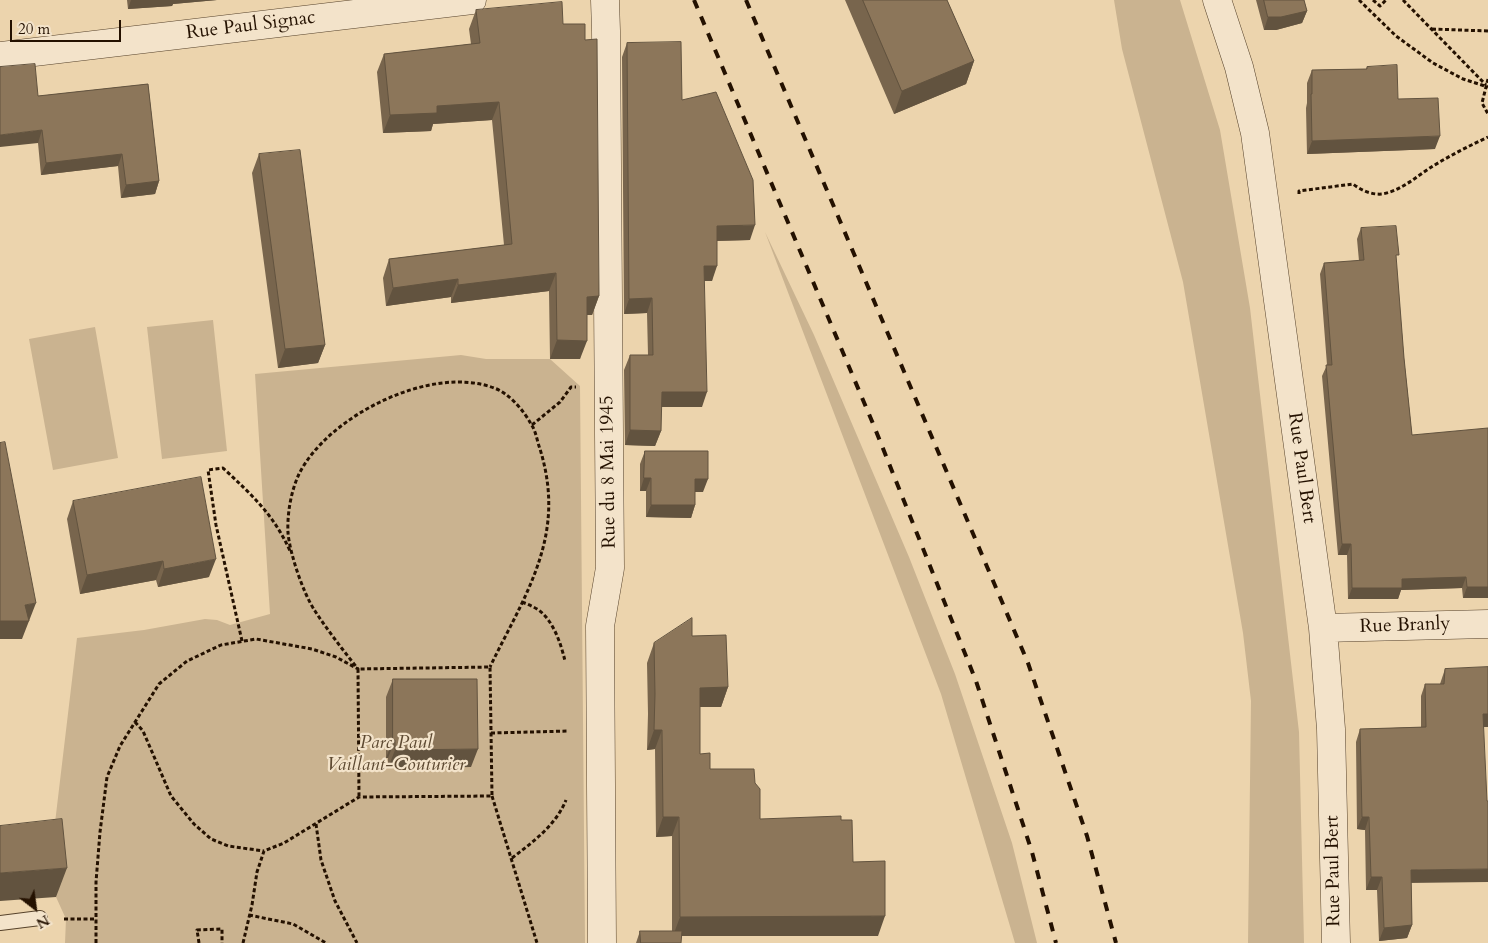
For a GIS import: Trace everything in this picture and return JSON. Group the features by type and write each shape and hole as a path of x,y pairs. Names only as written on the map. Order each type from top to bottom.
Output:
{"street":[{"name":"Rue Paul Signac","path":"0,56 472,0"},
{"name":"Rue du 8 Mai 1945","path":"602,943 600,626 610,568 605,0"},
{"name":"Rue Paul Bert","path":"1218,0 1255,133 1323,628 1331,729 1336,943"},
{"name":"Rue Branly","path":"1323,628 1488,624"}],"lane":[{"path":"0,923 40,918"}],"path":[{"path":"1358,0 1396,36 1433,64 1463,79 1487,87"},
{"path":"1374,0 1380,6 1386,0"},
{"path":"1403,0 1487,87"},
{"path":"1432,29 1488,31"},
{"path":"1488,79 1482,102 1488,114"},
{"path":"1300,200 1299,191 1354,184 1360,189 1373,194 1382,194 1396,189 1458,152 1488,137"},
{"path":"292,555 288,532 290,499 299,474 315,451 336,429 362,411 390,397 416,388 448,383 473,382 495,388 514,402 532,425 543,460 550,492 547,529 536,570 490,668 492,796 537,943"},
{"path":"532,425 560,402 571,387"},
{"path":"242,641 216,525 208,470 223,468 247,490 281,530 314,610 358,669 359,797"},
{"path":"522,602 538,609 552,626 562,649 567,668"},
{"path":"96,943 95,919 100,832 107,777 120,746 134,721 160,684 187,661 221,645 256,639 312,649 336,657 358,669 490,668"},
{"path":"134,721 143,731 171,796 194,824 211,839 228,846 264,852 284,843 359,797 492,796"},
{"path":"491,733 577,730"},
{"path":"512,858 532,843 554,821 568,796"},
{"path":"316,824 321,860 335,901 357,943"},
{"path":"243,943 252,906 257,872 264,852"},
{"path":"249,915 293,924 326,943"},
{"path":"66,920 95,919"},
{"path":"199,943 197,930 222,929 222,943"}],"green space":[{"path":"1114,0 1180,0 1220,130 1250,308 1299,732 1304,943 1248,943 1251,701 1243,633 1183,282 1122,49"},
{"path":"765,232 814,335 909,557 955,674 1012,843 1037,943 1015,943 941,694"},
{"path":"213,320 227,451 162,459 147,327"},
{"path":"95,327 118,458 53,470 29,339"},
{"name":"Parc Paul Vaillant-Couturier","path":"461,355 486,359 550,359 580,386 585,943 65,943 66,919 56,897 52,848 77,638 144,630 205,619 217,620 230,625 270,614 255,374"}],"building":[{"path":"863,0 947,0 974,61 902,91"},
{"path":"1264,0 1304,0 1307,11 1281,17 1268,17"},
{"path":"562,2 563,24 585,24 585,40 597,39 599,296 587,297 587,341 557,340 556,273 458,285 458,279 393,288 389,259 512,244 499,102 437,106 437,113 390,115 384,54 480,43 476,10"},
{"path":"681,42 682,100 716,92 753,180 755,225 717,226 717,266 704,266 707,392 662,392 661,431 630,430 630,355 653,355 652,298 629,299 627,43"},
{"path":"35,64 38,96 148,84 159,181 126,185 122,154 46,163 42,130 0,135 0,67"},
{"path":"1397,65 1398,99 1438,98 1440,136 1312,141 1312,70 1367,69 1367,67"},
{"path":"300,150 325,345 285,349 259,154"},
{"path":"1396,226 1399,255 1396,255 1412,435 1488,428 1488,587 1467,587 1466,577 1402,579 1402,588 1352,588 1351,544 1342,544 1326,365 1332,365 1324,263 1364,260 1361,228"},
{"path":"5,442 36,603 25,605 29,621 0,621 0,443"},
{"path":"645,451 708,451 708,479 695,479 695,505 651,505 651,478 644,478"},
{"path":"201,477 216,559 164,569 163,561 87,575 73,501"},
{"path":"692,618 692,636 726,635 728,687 700,688 700,754 710,753 710,769 754,769 755,783 760,789 760,819 841,816 841,820 852,820 853,862 885,861 885,916 680,917 679,817 663,817 662,730 654,730 654,643"},
{"path":"1488,667 1488,714 1483,714 1488,801 1488,869 1411,870 1412,925 1384,928 1382,877 1371,877 1369,817 1362,817 1360,729 1426,727 1425,684 1444,684 1445,669"},
{"path":"393,679 477,679 478,749 395,750 395,740 393,740"},
{"path":"62,819 67,868 0,873 0,826"},
{"path":"640,931 682,931 681,943 641,943"}],"railway":[{"path":"694,0 874,426 976,681 1032,852 1056,943"},
{"path":"746,0 1028,663 1087,836 1116,943"}]}
